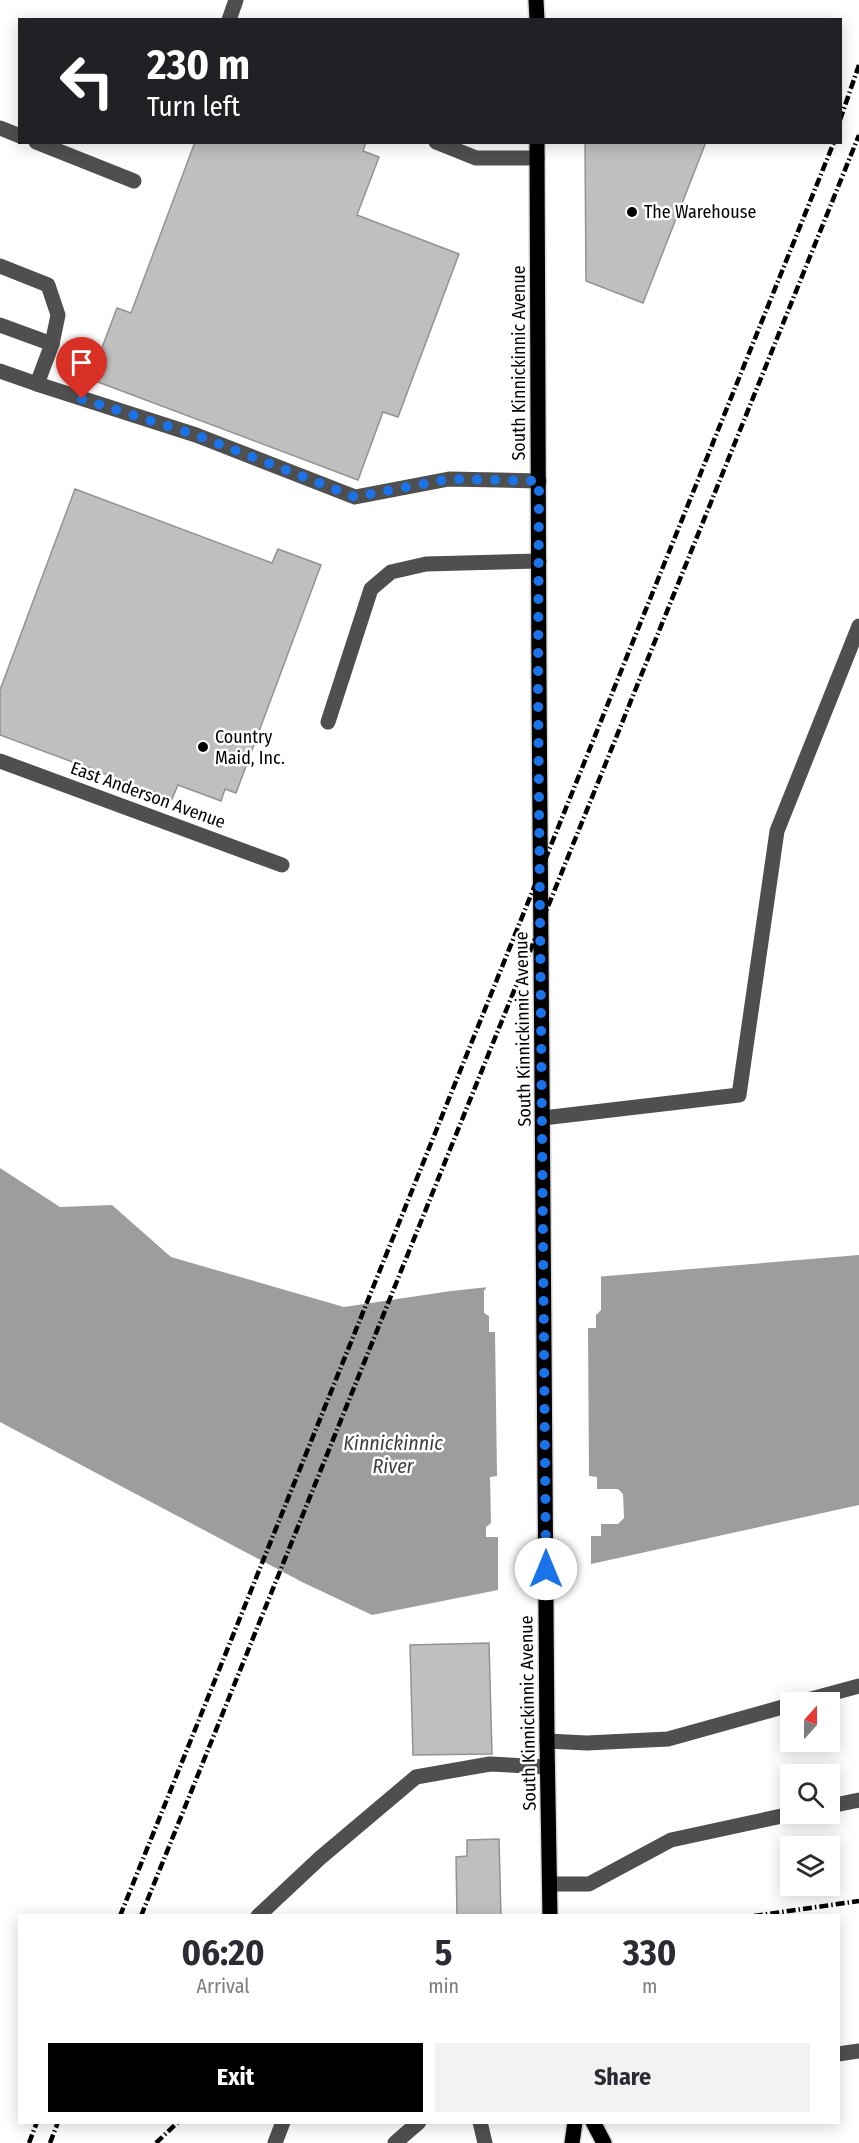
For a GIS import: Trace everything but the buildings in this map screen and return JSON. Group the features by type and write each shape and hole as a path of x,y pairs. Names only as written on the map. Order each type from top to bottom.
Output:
{"main road":[{"path":"537,0 537,18"},
{"name":"South Kinnickinnic Avenue","path":"537,144 547,1767 550,1914"},
{"path":"572,2143 574,2124"},
{"path":"594,2124 604,2143"}],"street":[{"path":"230,18 236,0"},
{"path":"0,128 18,135"},
{"path":"41,144 134,181"},
{"path":"441,144 476,158 537,158"},
{"path":"0,266 48,285 58,315 52,344 37,384"},
{"path":"0,325 52,344"},
{"path":"0,371 196,435 355,497 449,479 539,481"},
{"path":"328,722 371,589 390,572 426,564 539,561"},
{"path":"543,1118 739,1095 777,831 859,626"},
{"name":"East Anderson Avenue","path":"0,761 282,866"},
{"path":"837,1692 859,1686"},
{"path":"547,1741 587,1743 668,1739 780,1708"},
{"path":"260,1914 320,1858 416,1777 490,1764 547,1767"},
{"path":"840,1804 859,1800"},
{"path":"550,1884 589,1884 671,1840 780,1816"},
{"path":"840,2054 859,2051"},
{"path":"275,2143 282,2124"},
{"path":"395,2143 417,2124"},
{"path":"480,2124 485,2143"}],"water":[{"name":"Kinnickinnic River","path":"0,1168 60,1207 112,1205 171,1257 344,1307 451,1291 547,1281 859,1255 859,1505 591,1564 498,1590 372,1615 302,1582 0,1422"}],"pier":[{"path":"601,1274 601,1310 596,1315 596,1328 588,1328 589,1476 597,1477 597,1489 618,1489 623,1494 624,1518 618,1524 601,1524 601,1536 591,1536 591,1567 498,1593 498,1537 486,1537 486,1527 491,1523 490,1477 497,1476 495,1332 489,1332 489,1316 484,1313 484,1291 489,1284"}],"railway":[{"path":"842,114 859,65"},
{"path":"142,1914 859,135"},
{"path":"121,1914 833,144"},
{"path":"768,1914 859,1901"},
{"path":"29,2143 36,2124"},
{"path":"50,2143 57,2124"},
{"path":"156,2143 176,2124"}],"place":[{"name":"The Warehouse","path":"632,212"},
{"name":"Country Maid, Inc.","path":"203,747"}],"route":[{"path":"82,399 196,435 355,497 449,479 539,481 538,688 546,1569"}]}
